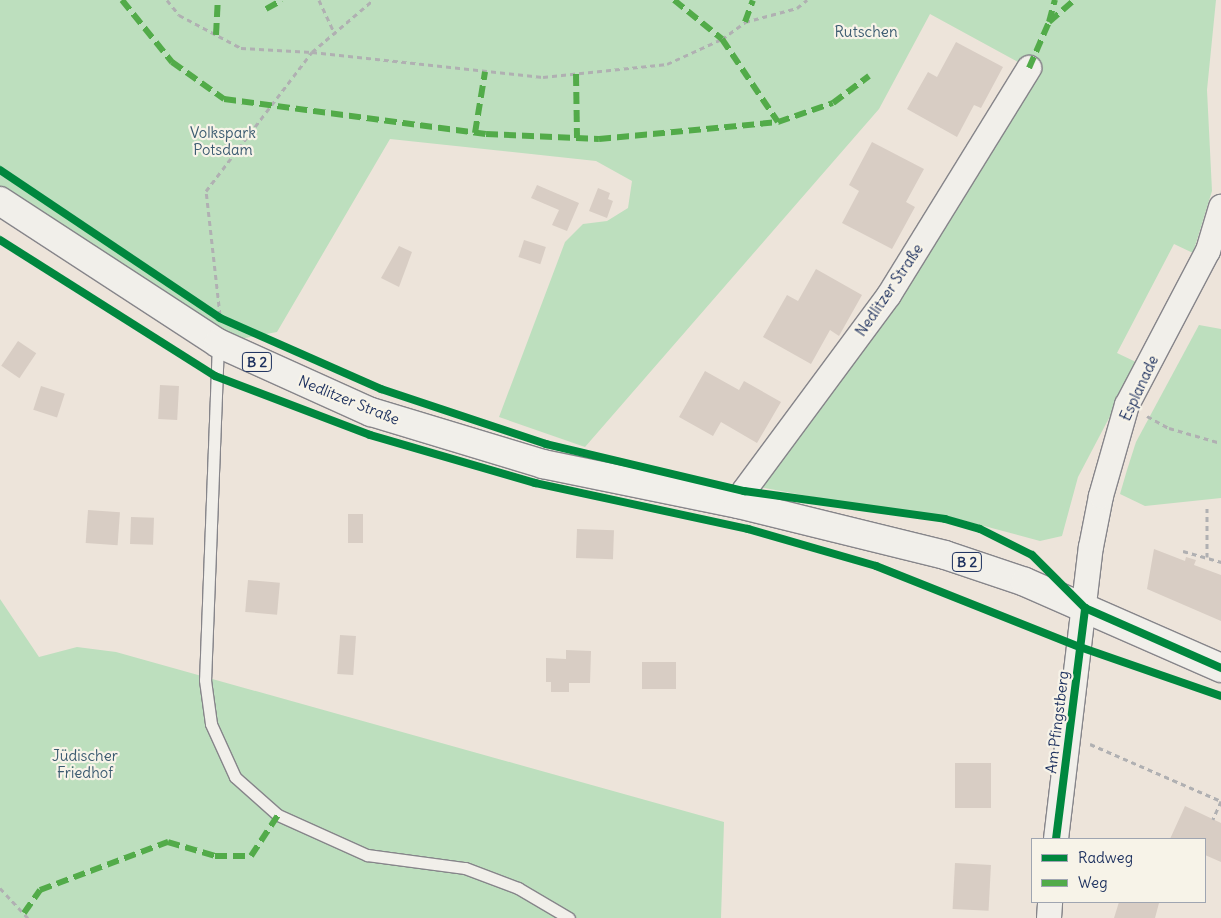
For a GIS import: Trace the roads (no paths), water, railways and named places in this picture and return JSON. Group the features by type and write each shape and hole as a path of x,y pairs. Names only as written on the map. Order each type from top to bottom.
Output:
{"main road":[{"name":"Nedlitzer Straße","path":"0,201 371,412 543,464 738,504 945,554 1085,608 1221,668"}],"street":[{"name":"Nedlitzer Straße","path":"738,504 744,491 889,295 1029,68"},
{"name":"Esplanade","path":"1085,608 1101,496 1127,406 1208,251 1221,207"},
{"name":"Am Pfingstberg","path":"1056,838 1085,608"},
{"path":"1049,918 1050,903"}],"lane":[{"path":"222,327 205,680 211,724 235,777 278,815 367,855 465,868 518,888 569,918"}],"park label":[{"name":"Rutschen","path":"866,32"},
{"name":"Volkspark Potsdam","path":"223,140"},
{"name":"Jüdischer Friedhof","path":"85,764"}]}
